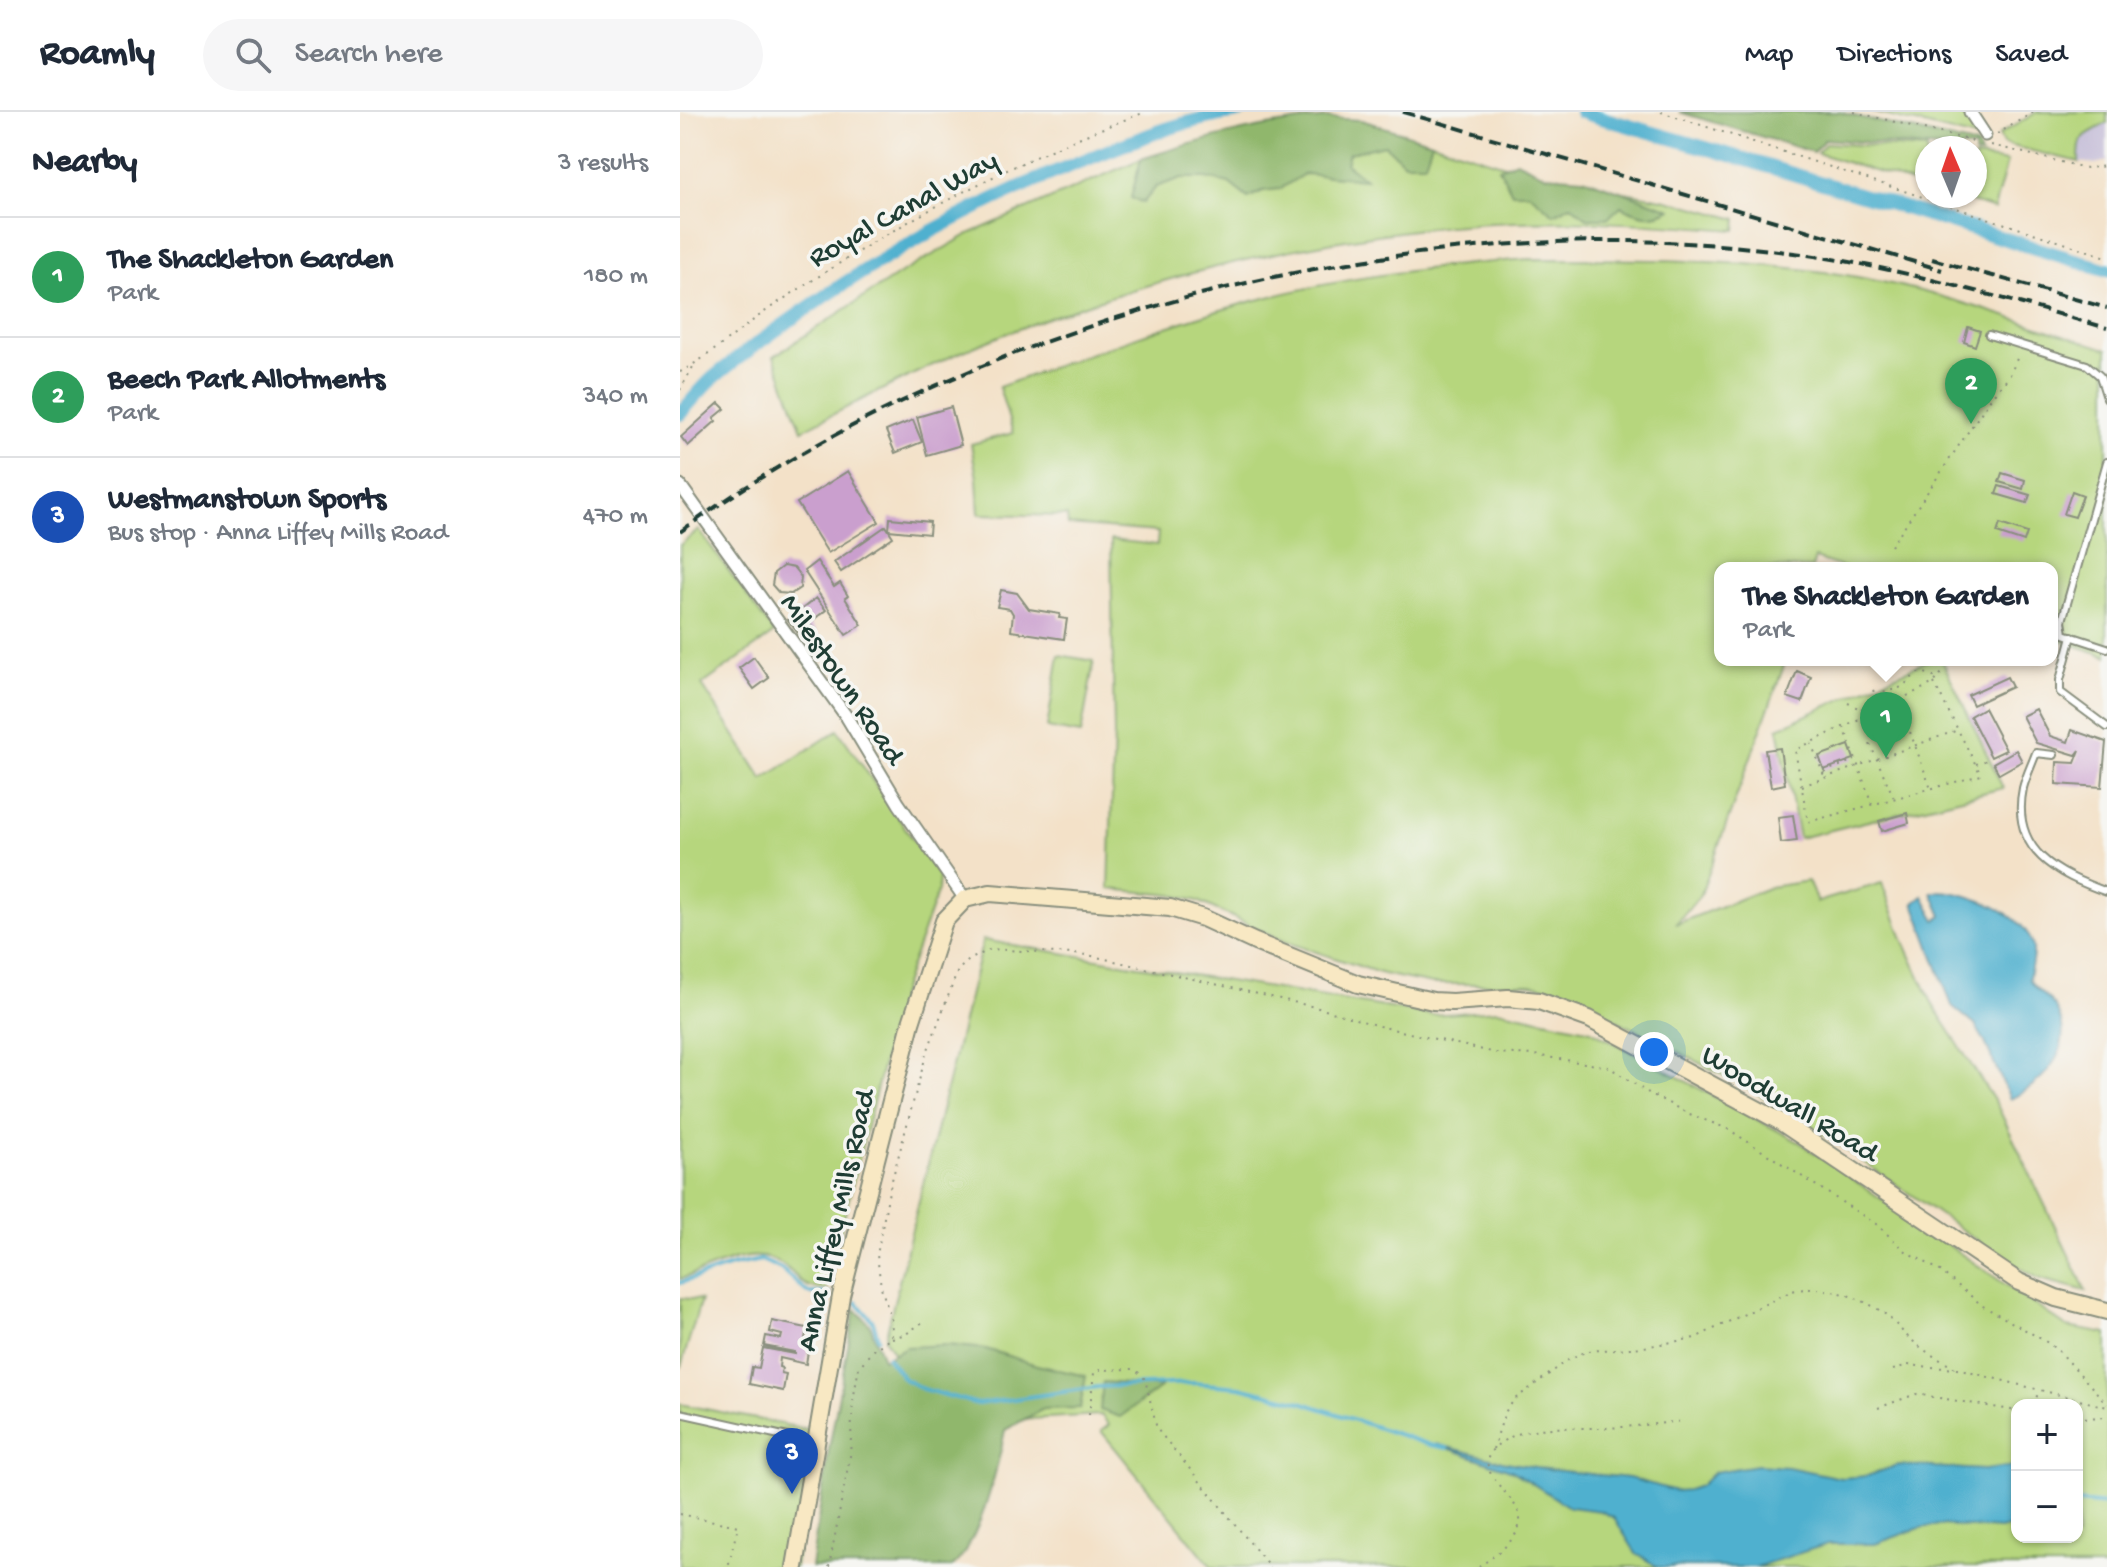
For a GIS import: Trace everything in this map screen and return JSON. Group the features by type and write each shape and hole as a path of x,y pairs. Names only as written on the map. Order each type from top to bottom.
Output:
{"main road":[{"name":"Woodwall Road","path":"965,899 990,893 1170,908 1203,918 1358,984 1433,1001 1508,998 1539,1001 1589,1019 1781,1122 2019,1282 2056,1298 2107,1311"},
{"name":"Anna Liffey Mills Road","path":"795,1567 841,1296 911,1023 944,921 965,899"}],"street":[{"path":"1970,112 1990,135"},
{"name":"Milestown Road","path":"680,485 846,716 899,804 965,899"}],"lane":[{"path":"1989,335 2087,365 2100,376 2107,398"},
{"path":"2107,462 2062,621 2064,634 2107,648"},
{"path":"2072,636 2060,680 2060,692 2107,727"},
{"path":"2054,755 2036,753 2023,789 2024,829 2034,853 2081,881 2107,892"},
{"path":"680,1413 815,1443"}],"path":[{"name":"Royal Canal Way","path":"680,372 694,366 762,313 870,243 955,194 1095,130 1146,112"},
{"path":"1661,112 2107,257"},
{"path":"1999,147 1990,135 2034,112"},
{"path":"1891,546 1993,395 2009,377 2022,345"},
{"name":"Royal Canal Way","path":"680,390 694,366"},
{"path":"1876,695 1902,687 1917,673 1925,673 1936,681 1981,775 1808,822 1795,750 1936,681 1945,669"},
{"path":"1873,690 1882,708"},
{"path":"1899,700 1931,789"},
{"path":"1860,709 1879,701"},
{"path":"1848,703 1860,709 1865,716"},
{"path":"1844,726 1872,805"},
{"path":"1801,786 1958,730"},
{"path":"1811,742 1825,778"},
{"path":"1870,744 1895,799"},
{"path":"1822,772 1856,760"},
{"path":"1975,764 1987,760"},
{"path":"891,1338 892,1322 881,1287 877,1255 889,1191 926,1055 958,970 969,960 991,949 1017,949 1115,960 1496,1053 1534,1055 1609,1067 1673,1105 1728,1129 1876,1224 1907,1252 1939,1270 1983,1306 2053,1347 2107,1406"},
{"path":"1479,1567 1510,1540 1520,1525 1520,1515 1489,1474 1490,1457 1501,1421 1515,1399 1571,1358 1588,1351 1644,1347 1695,1338 1792,1291 1807,1288 1836,1292 1885,1313 1914,1343 1957,1369"},
{"path":"829,1567 850,1456 853,1401 859,1367 873,1350 923,1322"},
{"path":"1893,1370 1907,1365 1957,1369 2107,1406"},
{"path":"1089,1415 1094,1373 1099,1370 1135,1369 1145,1379 1157,1429 1270,1567"},
{"path":"2036,1399 2038,1391"},
{"path":"1878,1408 1916,1394 2011,1410"},
{"path":"2083,1418 2107,1417"},
{"path":"1493,1449 1506,1439 1537,1430 1642,1426 1683,1421"},
{"path":"680,1514 738,1526 728,1567"}],"shaded area":[{"path":"2107,123 2107,161 2095,164 2079,162 2077,146 2080,139"}],"green space":[{"path":"1679,112 1839,112 1937,136 1915,136 1915,146 1825,139 1813,152"},
{"path":"1872,112 1966,112 1981,136 1967,136"},
{"path":"2037,112 2107,112 2107,123 2081,141 2079,162 2003,144 1999,135"},
{"path":"1329,118 1361,120 1432,142 1425,163 1404,163 1385,145 1349,153 1346,164 1366,179 1304,174 1280,189 1263,191 1248,198 1229,183 1206,178 1182,178 1156,187 1143,203 1131,198 1141,159 1234,133"},
{"path":"1361,120 1540,176 1667,200 1737,219 1736,230 1539,221 1421,229 1305,247 1132,290 1020,328 924,369 802,430 774,356 896,276 969,234 1141,159 1141,188 1182,176 1336,168"},
{"path":"1826,143 1915,148 1915,184 1817,153"},
{"path":"1987,159 2007,162 1994,209 1987,207"},
{"path":"1516,161 1546,175 1583,178 1671,209 1646,215 1621,206 1608,218 1587,218 1571,205 1554,214 1529,193 1512,193 1499,168"},
{"path":"1529,259 1643,260 1794,268 1867,279 1937,295 2107,349 2107,656 2058,640 2058,562 1827,562 1815,558 1814,562 1714,562 1714,666 1784,666 1701,894 1676,924 1770,887 1808,881 1817,902 1882,883 1933,1005 1997,1105 2086,1291 2040,1279 2004,1259 1800,1118 1556,989 1530,984 1432,984 1383,974 1286,942 1198,901 1172,895 1109,889 1114,734 1111,540 1157,545 1158,532 1068,525 1067,516 979,514 971,444 1013,433 999,387 1221,310 1321,285 1459,265"},
{"path":"699,530 774,633 702,685 763,779 838,730 939,877 938,890 900,996 826,1289 806,1285 783,1265 758,1257 732,1260 680,1279 680,545"},
{"path":"1059,655 1094,661 1081,734 1047,728"},
{"path":"1916,666 1945,666 2003,788 1799,838 1778,728"},
{"path":"983,940 1432,1015 1498,1010 1591,1030 1799,1142 2067,1327 2107,1334 2107,1567 1212,1567 1101,1431 1109,1425 1101,1415 1010,1420 909,1377 885,1339"},
{"path":"680,1298 701,1300 680,1370"},
{"path":"855,1309 870,1325 883,1359 906,1347 948,1345 986,1349 1086,1376 1080,1408 1043,1409 1005,1430 993,1483 979,1523 962,1556 952,1567 811,1567"},
{"path":"1103,1382 1161,1387 1120,1417 1100,1410"},
{"path":"680,1404 817,1431 795,1567 680,1567"}],"water":[{"path":"1940,891 1996,907 2020,925 2029,936 2033,948 2029,979 2055,1007 2061,1022 2060,1049 2054,1062 2035,1084 2010,1099 1975,1025 1952,1006 1914,903 1923,896 1936,920 1942,916 1932,893"},
{"path":"1436,1444 1506,1462 1629,1478 1676,1491 1700,1486 1714,1472 1757,1465 1788,1467 1841,1478 1867,1476 1898,1465 1984,1470 2011,1467 2011,1526 2000,1529 1940,1525 1920,1528 1875,1544 1828,1544 1756,1567 1658,1567 1636,1553 1614,1518 1601,1511 1569,1507 1513,1471"}],"building":[{"path":"1968,327 1980,331 1975,346 1964,342"},
{"path":"719,403 725,409 688,446 681,437"},
{"path":"951,407 961,445 927,455 917,417"},
{"path":"913,420 922,442 895,453 886,431"},
{"path":"848,471 879,522 828,553 797,503"},
{"path":"2002,473 2025,480 2023,489 1999,482"},
{"path":"1999,486 2030,495 2027,503 1996,494"},
{"path":"2072,491 2083,495 2075,517 2064,514"},
{"path":"890,518 930,522 929,534 889,530"},
{"path":"2000,524 2027,533 2024,542 1997,533"},
{"path":"886,526 893,537 841,572 834,562"},
{"path":"817,561 834,587 840,583 848,596 845,598 862,625 846,635 804,571"},
{"path":"783,566 794,568 801,577 800,588 791,594 779,593 772,585 774,573"},
{"path":"1001,590 1017,593 1029,609 1060,614 1059,618 1067,619 1064,639 1011,631 1013,614 1010,609 997,607"},
{"path":"816,598 826,610 809,623 831,652 819,661 788,620"},
{"path":"754,657 769,678 754,689 739,668"},
{"path":"1797,671 1811,677 1802,702 1787,697"},
{"path":"2007,677 2012,687 1973,705 1968,695"},
{"path":"1984,708 2006,750 1991,757 1970,716"},
{"path":"2036,709 2050,736 2068,742 2072,730 2106,742 2102,787 2056,784 2057,762 2075,763 2080,750 2076,755 2036,743 2022,716"},
{"path":"1849,745 1854,759 1824,770 1819,756"},
{"path":"1780,748 1785,784 1771,787 1765,750"},
{"path":"2016,750 2022,761 1999,774 1993,763"},
{"path":"1907,813 1909,823 1882,831 1879,821"},
{"path":"1793,815 1797,841 1781,843 1778,817"},
{"path":"772,1321 807,1328 804,1344 809,1345 806,1364 780,1358 781,1373 786,1374 783,1391 749,1384 752,1367 759,1368 763,1348 795,1354 764,1346 766,1336 781,1339 782,1335 770,1332"}],"waterway":[{"path":"680,414 713,378 739,357 854,277 920,238 1022,186 1130,142 1184,124 1240,112"},
{"path":"1581,112 2107,270"},
{"path":"680,1283 731,1266 761,1260 781,1269 808,1293 830,1294"},
{"path":"856,1302 873,1321 878,1338"},
{"path":"887,1357 904,1379 923,1389 978,1404 1098,1387 1193,1383 1240,1387 1301,1402 1447,1448"},
{"path":"2083,1503 2107,1505"}],"railway":[{"path":"1403,112 1942,270"},
{"path":"680,532 800,454 932,387 1072,332 1218,290 1368,260 1518,244 1665,242 1808,255 1921,277 2107,328"},
{"path":"1932,259 2107,308"}],"place":[{"name":"Beech Park Allotments","path":"1971,424"},
{"name":"The Shackleton Garden","path":"1886,758"},
{"name":"Westmanstown Sports","path":"792,1494"}]}
